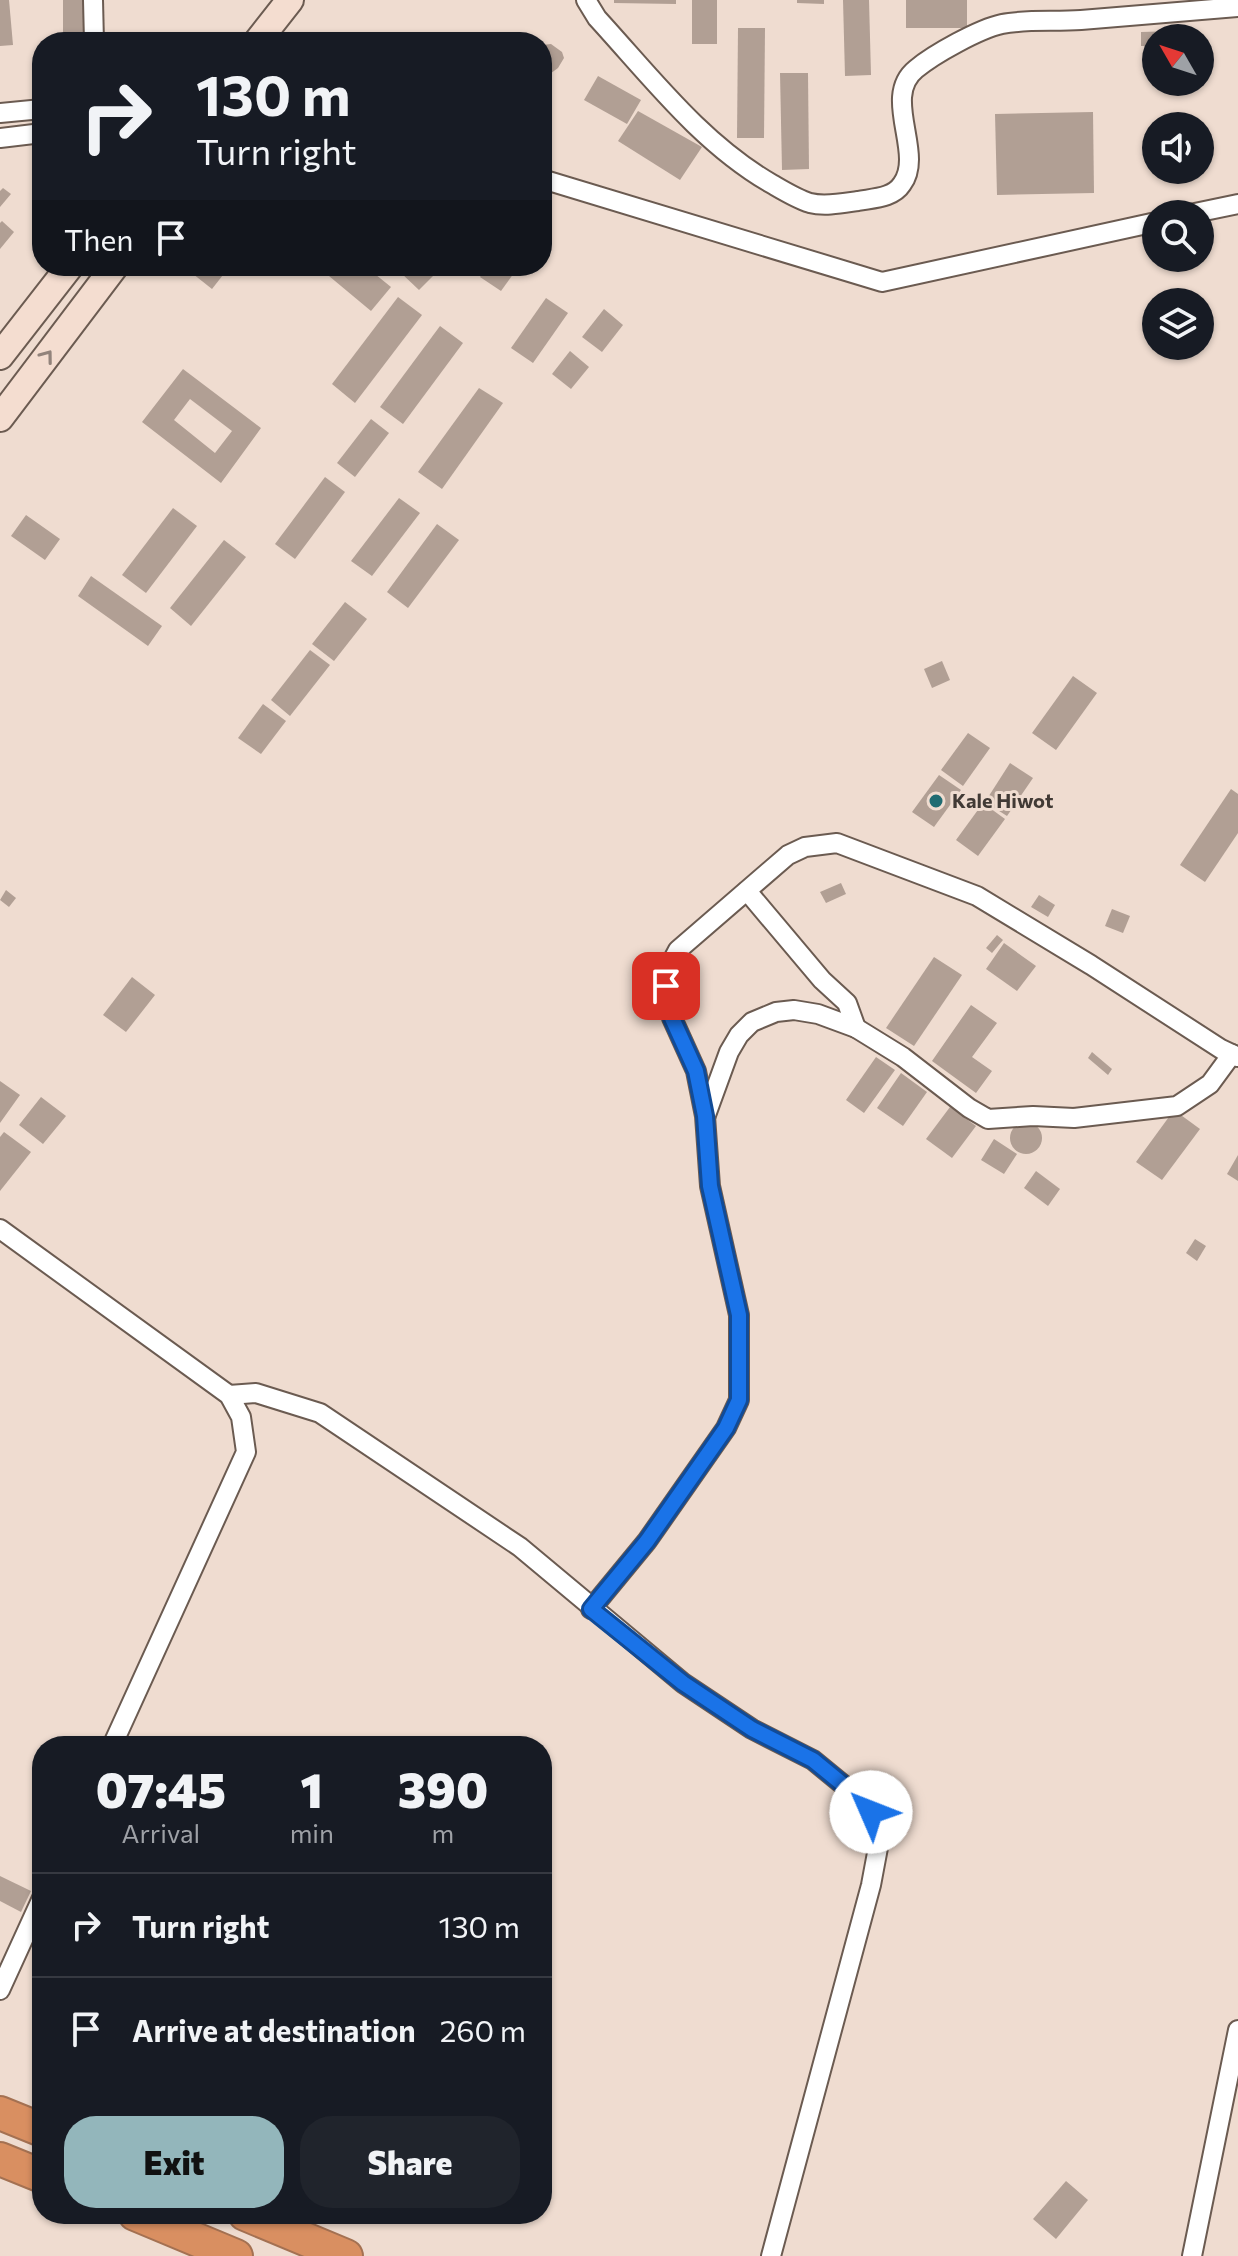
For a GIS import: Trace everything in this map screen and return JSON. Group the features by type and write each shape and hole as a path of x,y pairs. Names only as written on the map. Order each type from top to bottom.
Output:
{"highway":[{"path":"0,2113 32,2126"},
{"path":"0,2159 32,2172"},
{"path":"159,2224 236,2256"},
{"path":"269,2224 346,2256"}],"main road":[{"path":"265,32 290,0"},
{"path":"0,356 62,276"},
{"path":"0,418 107,276"},
{"path":"45,298 74,320"}],"street":[{"path":"93,0 94,32"},
{"path":"586,0 591,11 688,119 722,150 750,172 812,204 889,195 902,185 908,172 901,97 904,87 913,71 943,50 1001,24 1238,7"},
{"path":"0,113 32,110"},
{"path":"0,138 32,134"},
{"path":"552,182 882,282 1142,225"},
{"path":"1214,209 1238,204"},
{"path":"591,1609 647,1541 726,1428 739,1400 739,1315 710,1186 705,1116 696,1071 672,1018 666,986 669,967 678,950 788,855 805,847 837,843 977,896 1235,1056 1210,1084 1177,1106 1074,1118 1033,1116 988,1119 903,1057 856,1028 818,1014 794,1010 776,1012 752,1022 739,1035 729,1052 705,1116"},
{"path":"747,891 822,980 847,1003 856,1028"},
{"path":"0,1229 229,1395 241,1417 246,1452 117,1736"},
{"path":"229,1395 256,1393 320,1413 520,1547 683,1683 752,1729 813,1760 871,1812 880,1837 871,1885 771,2256"},
{"path":"0,1990 32,1920"},
{"path":"1192,2256 1238,2030"}],"building":[{"path":"0,0 9,0 13,45 0,46"},
{"path":"63,0 84,0 83,32 63,32"},
{"path":"614,0 676,0 676,4 614,3"},
{"path":"692,0 717,0 717,44 692,44"},
{"path":"797,0 824,0 824,4 797,3"},
{"path":"843,0 869,0 871,75 845,76"},
{"path":"906,0 967,0 967,28 906,28"},
{"path":"738,28 765,28 764,138 737,138"},
{"path":"552,45 562,52 564,58 552,72"},
{"path":"780,73 808,73 809,169 782,170"},
{"path":"598,76 641,100 627,124 584,100"},
{"path":"638,111 702,147 680,180 618,141"},
{"path":"1093,112 1094,193 997,195 995,114"},
{"path":"3,188 11,194 0,207 0,191"},
{"path":"2,221 14,232 0,249 0,223"},
{"path":"196,276 222,276 212,289"},
{"path":"329,276 377,276 391,287 371,311"},
{"path":"404,276 433,276 419,290"},
{"path":"481,276 512,276 501,291"},
{"path":"398,297 422,315 355,403 332,384"},
{"path":"546,298 568,313 533,363 511,348"},
{"path":"604,309 623,325 602,352 582,337"},
{"path":"440,326 463,343 403,424 380,407"},
{"path":"570,351 589,367 571,389 552,374"},
{"path":"183,369 261,428 221,483 142,422","holes":["190,399 232,431 215,453 174,420"]},
{"path":"479,388 503,403 442,489 418,472"},
{"path":"371,419 389,433 355,477 337,463"},
{"path":"325,477 345,492 295,559 275,544"},
{"path":"399,498 420,513 372,576 351,561"},
{"path":"173,508 197,526 146,593 122,575"},
{"path":"26,515 60,539 45,560 11,536"},
{"path":"437,524 459,540 408,608 387,592"},
{"path":"224,540 246,557 191,626 170,608"},
{"path":"91,576 162,626 148,646 78,596"},
{"path":"345,602 367,619 334,661 312,644"},
{"path":"310,650 330,665 290,716 271,700"},
{"path":"942,661 950,680 932,688 924,669"},
{"path":"1073,676 1097,693 1056,750 1032,733"},
{"path":"263,704 286,721 261,754 238,738"},
{"path":"968,733 990,748 963,786 941,770"},
{"path":"1010,763 1033,778 1007,816 985,802"},
{"name":"Kale Hiwot","path":"939,775 961,790 934,827 912,812"},
{"path":"1231,789 1238,794 1238,833 1205,882 1180,865"},
{"path":"983,803 1005,819 978,856 956,840"},
{"path":"841,883 846,894 826,903 820,892"},
{"path":"6,890 16,898 9,907 0,900"},
{"path":"1039,895 1055,905 1048,917 1031,907"},
{"path":"1112,909 1130,916 1123,933 1105,926"},
{"path":"997,935 1003,940 992,953 986,948"},
{"path":"1004,943 1036,966 1017,991 986,969"},
{"path":"934,957 962,975 914,1046 886,1028"},
{"path":"132,977 155,995 126,1032 103,1015"},
{"path":"971,1005 997,1023 972,1057 992,1071 976,1093 932,1061"},
{"path":"1092,1052 1112,1069 1108,1075 1088,1058"},
{"path":"876,1057 895,1070 864,1113 846,1100"},
{"path":"901,1073 927,1092 903,1126 877,1108"},
{"path":"0,1081 20,1095 0,1123"},
{"path":"41,1097 66,1116 43,1144 19,1125"},
{"path":"950,1107 976,1126 952,1158 926,1139"},
{"path":"1174,1110 1200,1129 1162,1180 1136,1162"},
{"path":"1026,1122 1038,1126 1042,1138 1038,1150 1026,1154 1014,1150 1010,1138 1014,1126"},
{"path":"4,1132 31,1152 0,1191 0,1137"},
{"path":"994,1139 1017,1154 1004,1174 981,1160"},
{"path":"1238,1155 1238,1181 1227,1174"},
{"path":"1036,1171 1060,1189 1048,1206 1024,1188"},
{"path":"1195,1239 1206,1246 1197,1261 1186,1253"},
{"path":"0,1876 31,1891 21,1912 0,1901"},
{"path":"1066,2181 1088,2200 1056,2239 1033,2219"}],"place":[{"name":"Kale Hiwot","path":"936,801"}],"route":[{"path":"666,986 672,1018 696,1071 705,1116 710,1186 739,1315 739,1400 726,1428 647,1541 591,1609 683,1683 752,1729 813,1760 871,1812"}]}
